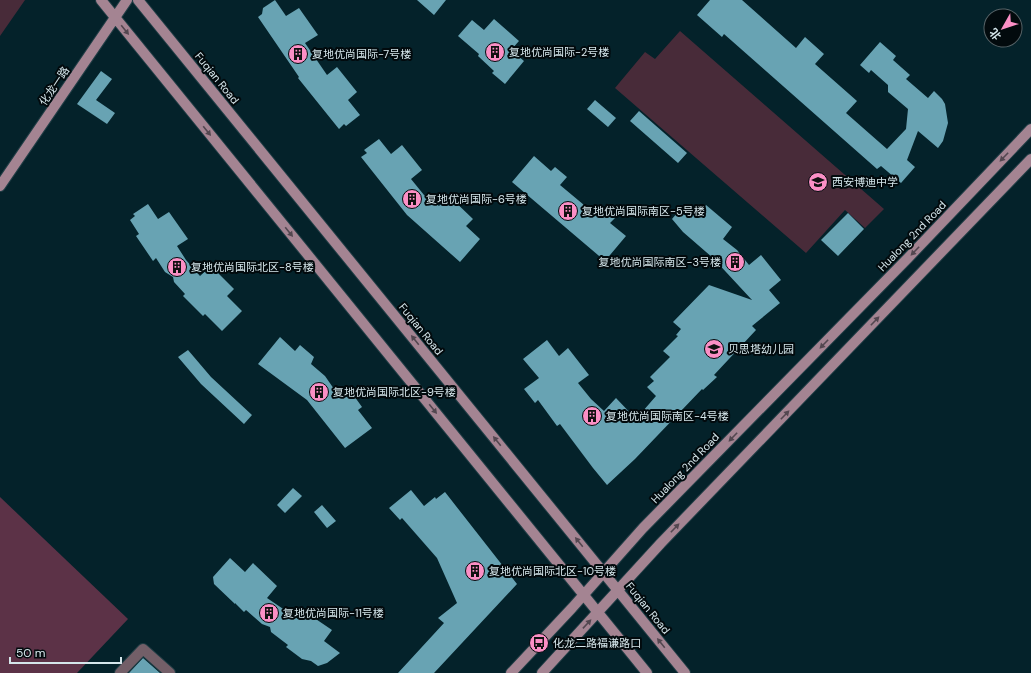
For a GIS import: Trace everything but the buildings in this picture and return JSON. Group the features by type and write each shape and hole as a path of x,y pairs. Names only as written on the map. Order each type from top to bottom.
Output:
{"street":[{"path":"101,0 647,673"},
{"name":"化龙一路","path":"0,186 127,0"},
{"name":"Fuqian Road","path":"138,0 685,673"},
{"name":"Hualong 2nd Road","path":"511,673 644,528 908,258 1031,129"},
{"path":"542,673 661,543 1031,159"},
{"path":"120,673 143,649 170,673"}],"shaded area":[{"path":"0,0 25,0 0,36"},
{"path":"680,31 884,209 865,228 845,210 806,253 615,88 645,52 655,59"},
{"path":"0,497 128,619 77,673 0,673"}],"place":[{"name":"复地优尚国际-2号楼","path":"495,52"},
{"name":"复地优尚国际-7号楼","path":"298,54"},
{"name":"西安博迪中学","path":"818,182"},
{"name":"复地优尚国际-6号楼","path":"412,199"},
{"name":"复地优尚国际南区-5号楼","path":"568,211"},
{"name":"复地优尚国际南区-3号楼","path":"735,262"},
{"name":"复地优尚国际北区-8号楼","path":"177,267"},
{"name":"贝思塔幼儿园","path":"714,349"},
{"name":"复地优尚国际北区-9号楼","path":"319,392"},
{"name":"复地优尚国际南区-4号楼","path":"592,416"},
{"name":"复地优尚国际北区-10号楼","path":"475,571"},
{"name":"复地优尚国际-11号楼","path":"269,613"},
{"name":"化龙二路福谦路口","path":"539,643"}]}
